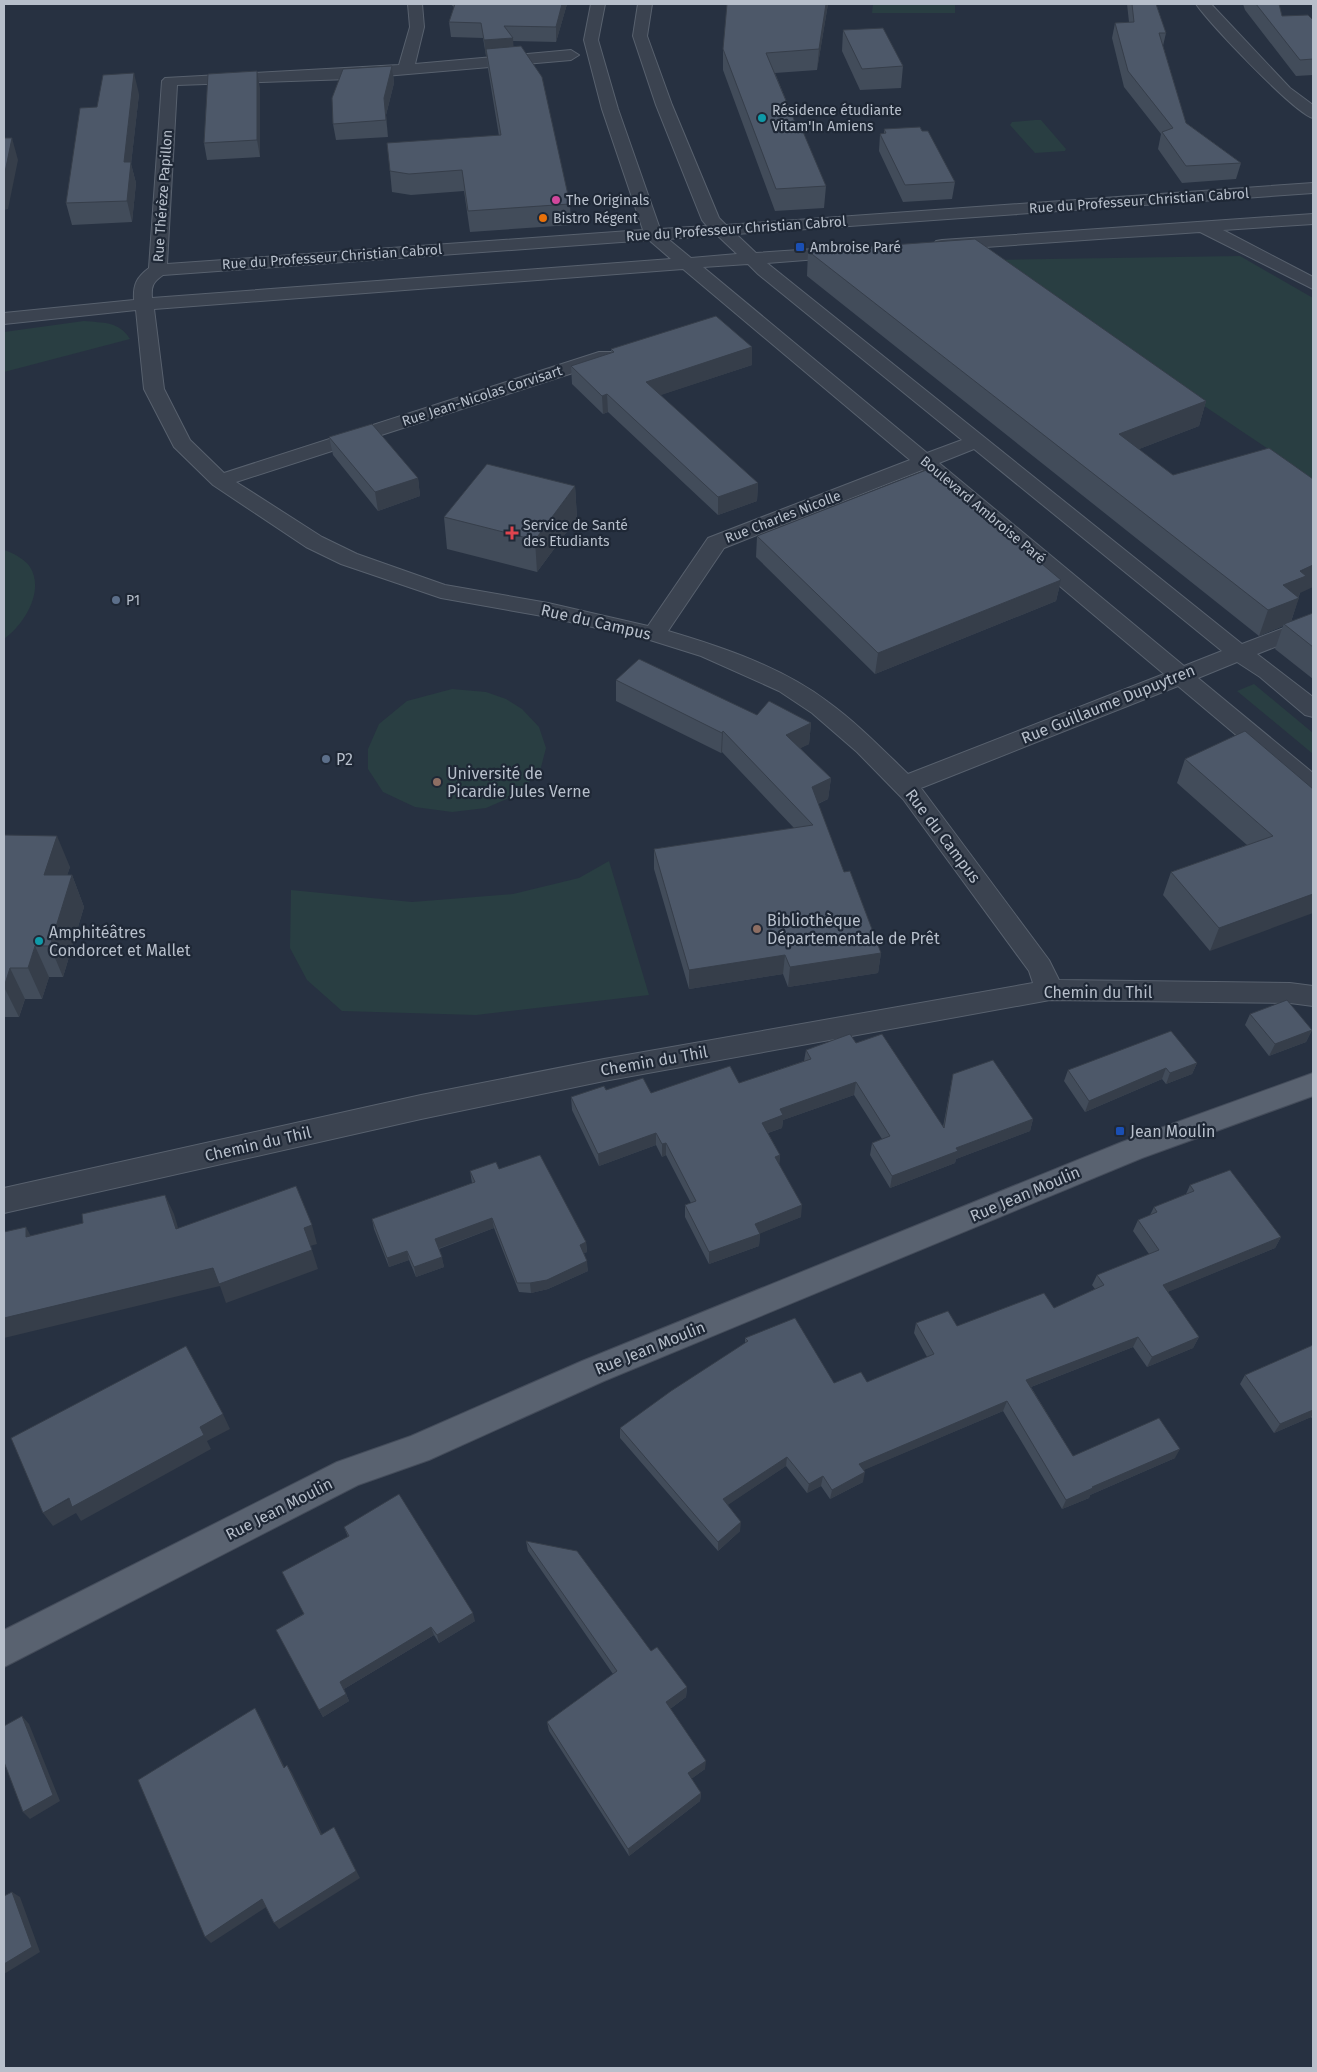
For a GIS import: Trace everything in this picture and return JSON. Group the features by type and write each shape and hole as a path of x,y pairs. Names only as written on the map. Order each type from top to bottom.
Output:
{"main road":[{"name":"Rue Jean Moulin","path":"4,1650 349,1473 417,1449 593,1371 1132,1150 1313,1084"}],"street":[{"path":"415,4 417,27 406,68 571,55"},
{"path":"598,4 591,40 610,109 653,235"},
{"path":"645,4 640,36 642,44 712,220 750,258 1239,653 1268,672 1313,709"},
{"path":"1203,4 1285,91 1313,113"},
{"name":"Rue Thérèze Papillon","path":"144,303 142,287 147,278 158,270 170,82 350,74 406,68"},
{"name":"Rue du Professeur Christian Cabrol","path":"158,270 1313,188"},
{"path":"1164,200 1202,226 1313,284"},
{"path":"923,246 1313,218"},
{"name":"Boulevard Ambroise Paré","path":"653,235 1313,786"},
{"path":"4,319 144,303 860,251"},
{"name":"Rue du Campus","path":"144,303 154,389 182,442 220,481 314,542 349,559 441,591 548,610 654,634 709,652 787,686 820,706 865,746 904,785 1040,967 1050,990"},
{"path":"721,319 745,311"},
{"name":"Rue Jean-Nicolas Corvisart","path":"220,481 626,350"},
{"name":"Rue Charles Nicolle","path":"654,634 716,543 977,442"},
{"name":"Rue Guillaume Dupuytren","path":"904,785 1313,624"},
{"name":"Chemin du Thil","path":"4,1202 421,1107 604,1070 1050,990 1290,993 1313,996"}],"green space":[{"path":"873,4 955,4 955,13 872,13"},
{"path":"1041,120 1066,149 1065,151 1035,153 1010,125 1012,122"},
{"path":"1240,256 1313,298 1313,479 987,260"},
{"path":"84,321 116,326 126,333 130,339 4,372 4,332"},
{"path":"4,550 28,564 34,576 35,586 34,597 25,616 19,625 4,639"},
{"path":"1254,684 1313,733 1313,754 1237,691"},
{"path":"452,689 486,692 506,699 522,709 539,727 546,748 540,771 518,794 486,808 452,812 415,807 383,792 368,769 368,749 379,724 407,701"},
{"path":"609,861 649,995 476,1015 342,1011 307,980 290,948 291,890 412,902 513,894 579,878"}],"building":[{"path":"455,4 562,4 556,27 504,26 513,38 484,40 481,23 449,22"},
{"path":"727,4 826,4 819,49 766,53 797,127 801,127 826,186 776,189 723,49"},
{"path":"1132,4 1156,4 1166,33 1159,33 1186,123 1241,163 1186,166 1162,132 1173,128 1128,71 1115,23 1134,22"},
{"path":"1256,4 1279,4 1282,16 1308,15 1313,20 1313,59 1300,60"},
{"path":"883,28 903,66 862,69 843,30"},
{"path":"521,46 542,77 570,204 468,211 462,170 409,174 390,171 387,143 501,135 486,49"},
{"path":"392,66 384,98 386,120 333,124 332,98 343,69"},
{"path":"257,71 257,140 204,143 208,74"},
{"path":"134,73 124,162 131,162 127,201 66,203 80,108 97,107 103,75"},
{"path":"920,127 922,131 928,131 955,182 905,185 880,134 886,133 884,129"},
{"path":"4,138 12,138 4,177"},
{"path":"975,239 1206,401 1119,434 1173,475 1269,448 1313,479 1313,565 1300,571 1306,576 1283,585 1299,598 1268,610 808,251"},
{"path":"716,316 752,347 646,382 758,483 718,497 607,394 602,396 571,366 614,352 611,349"},
{"path":"372,424 418,478 375,492 329,437"},
{"path":"487,464 575,486 535,540 444,517"},
{"path":"929,469 1061,580 878,653 757,536"},
{"path":"1313,613 1313,647 1284,624"},
{"path":"639,659 757,715 769,701 811,723 786,735 831,778 812,787 844,872 850,871 881,953 790,967 785,955 689,970 654,849 813,825 723,731 722,733 616,680"},
{"path":"1245,731 1313,789 1313,894 1219,928 1171,872 1273,836 1185,759"},
{"name":"Amphitéâtres Condorcet et Mallet","path":"4,835 57,836 44,875 72,875 50,946 35,946 28,968 10,968 4,987"},
{"path":"1287,1000 1312,1030 1275,1044 1250,1014"},
{"path":"1171,1031 1197,1063 1170,1073 1166,1068 1089,1101 1068,1070"},
{"path":"850,1034 856,1043 882,1034 944,1128 953,1074 993,1060 1033,1119 956,1148 958,1151 892,1176 872,1143 890,1136 856,1082 780,1109 783,1115 762,1123 780,1155 775,1157 802,1205 755,1224 760,1234 709,1252 685,1205 696,1201 666,1143 662,1144 656,1133 598,1154 571,1097 604,1086 606,1090 643,1078 651,1093 730,1066 739,1083 811,1059 806,1050"},
{"path":"540,1155 586,1242 580,1245 587,1261 547,1280 517,1283 492,1218 435,1239 442,1257 414,1267 407,1251 387,1258 372,1219 475,1182 470,1171 496,1162 499,1169"},
{"path":"1230,1170 1281,1237 1163,1285 1199,1337 1152,1357 1138,1337 1026,1380 1073,1456 1159,1418 1180,1449 1066,1500 1007,1401 859,1464 865,1472 832,1490 823,1476 809,1484 787,1457 723,1499 741,1522 718,1542 620,1428 671,1391 748,1341 745,1338 795,1318 834,1383 861,1372 867,1382 934,1354 916,1323 948,1311 957,1326 1044,1293 1054,1308 1104,1285 1097,1275 1159,1250 1138,1220 1157,1212 1154,1207 1194,1191 1190,1185"},
{"path":"296,1186 312,1225 304,1228 312,1250 219,1284 213,1268 4,1318 4,1232 26,1227 26,1237 83,1223 82,1214 165,1195 176,1229"},
{"path":"1313,1345 1313,1410 1280,1424 1245,1375"},
{"path":"186,1346 223,1414 200,1427 204,1435 72,1507 69,1498 43,1513 11,1438"},
{"path":"399,1494 473,1613 437,1635 431,1627 340,1682 346,1694 319,1710 276,1630 304,1614 282,1572 349,1536 344,1527"},
{"path":"526,1541 577,1551 651,1651 657,1647 687,1687 666,1702 706,1761 688,1773 701,1793 628,1849 547,1722 617,1671"},
{"path":"255,1708 284,1768 287,1765 321,1835 334,1827 356,1871 274,1923 262,1899 205,1937 138,1780"},
{"path":"22,1716 53,1795 23,1812 4,1762 4,1726"},
{"path":"12,1892 32,1947 4,1964 4,1896"}],"place":[{"name":"Résidence étudiante Vitam'In Amiens","path":"762,118"},
{"name":"The Originals","path":"556,200"},
{"name":"Bistro Régent","path":"543,218"},
{"name":"Ambroise Paré","path":"800,247"},
{"name":"Service de Santé des Etudiants","path":"512,533"},
{"name":"P1","path":"116,600"},
{"name":"P2","path":"326,759"},
{"name":"Université de Picardie Jules Verne","path":"437,782"},
{"name":"Bibliothèque Départementale de Prêt","path":"757,929"},
{"name":"Amphitéâtres Condorcet et Mallet","path":"39,941"},
{"name":"Jean Moulin","path":"1120,1131"}]}
